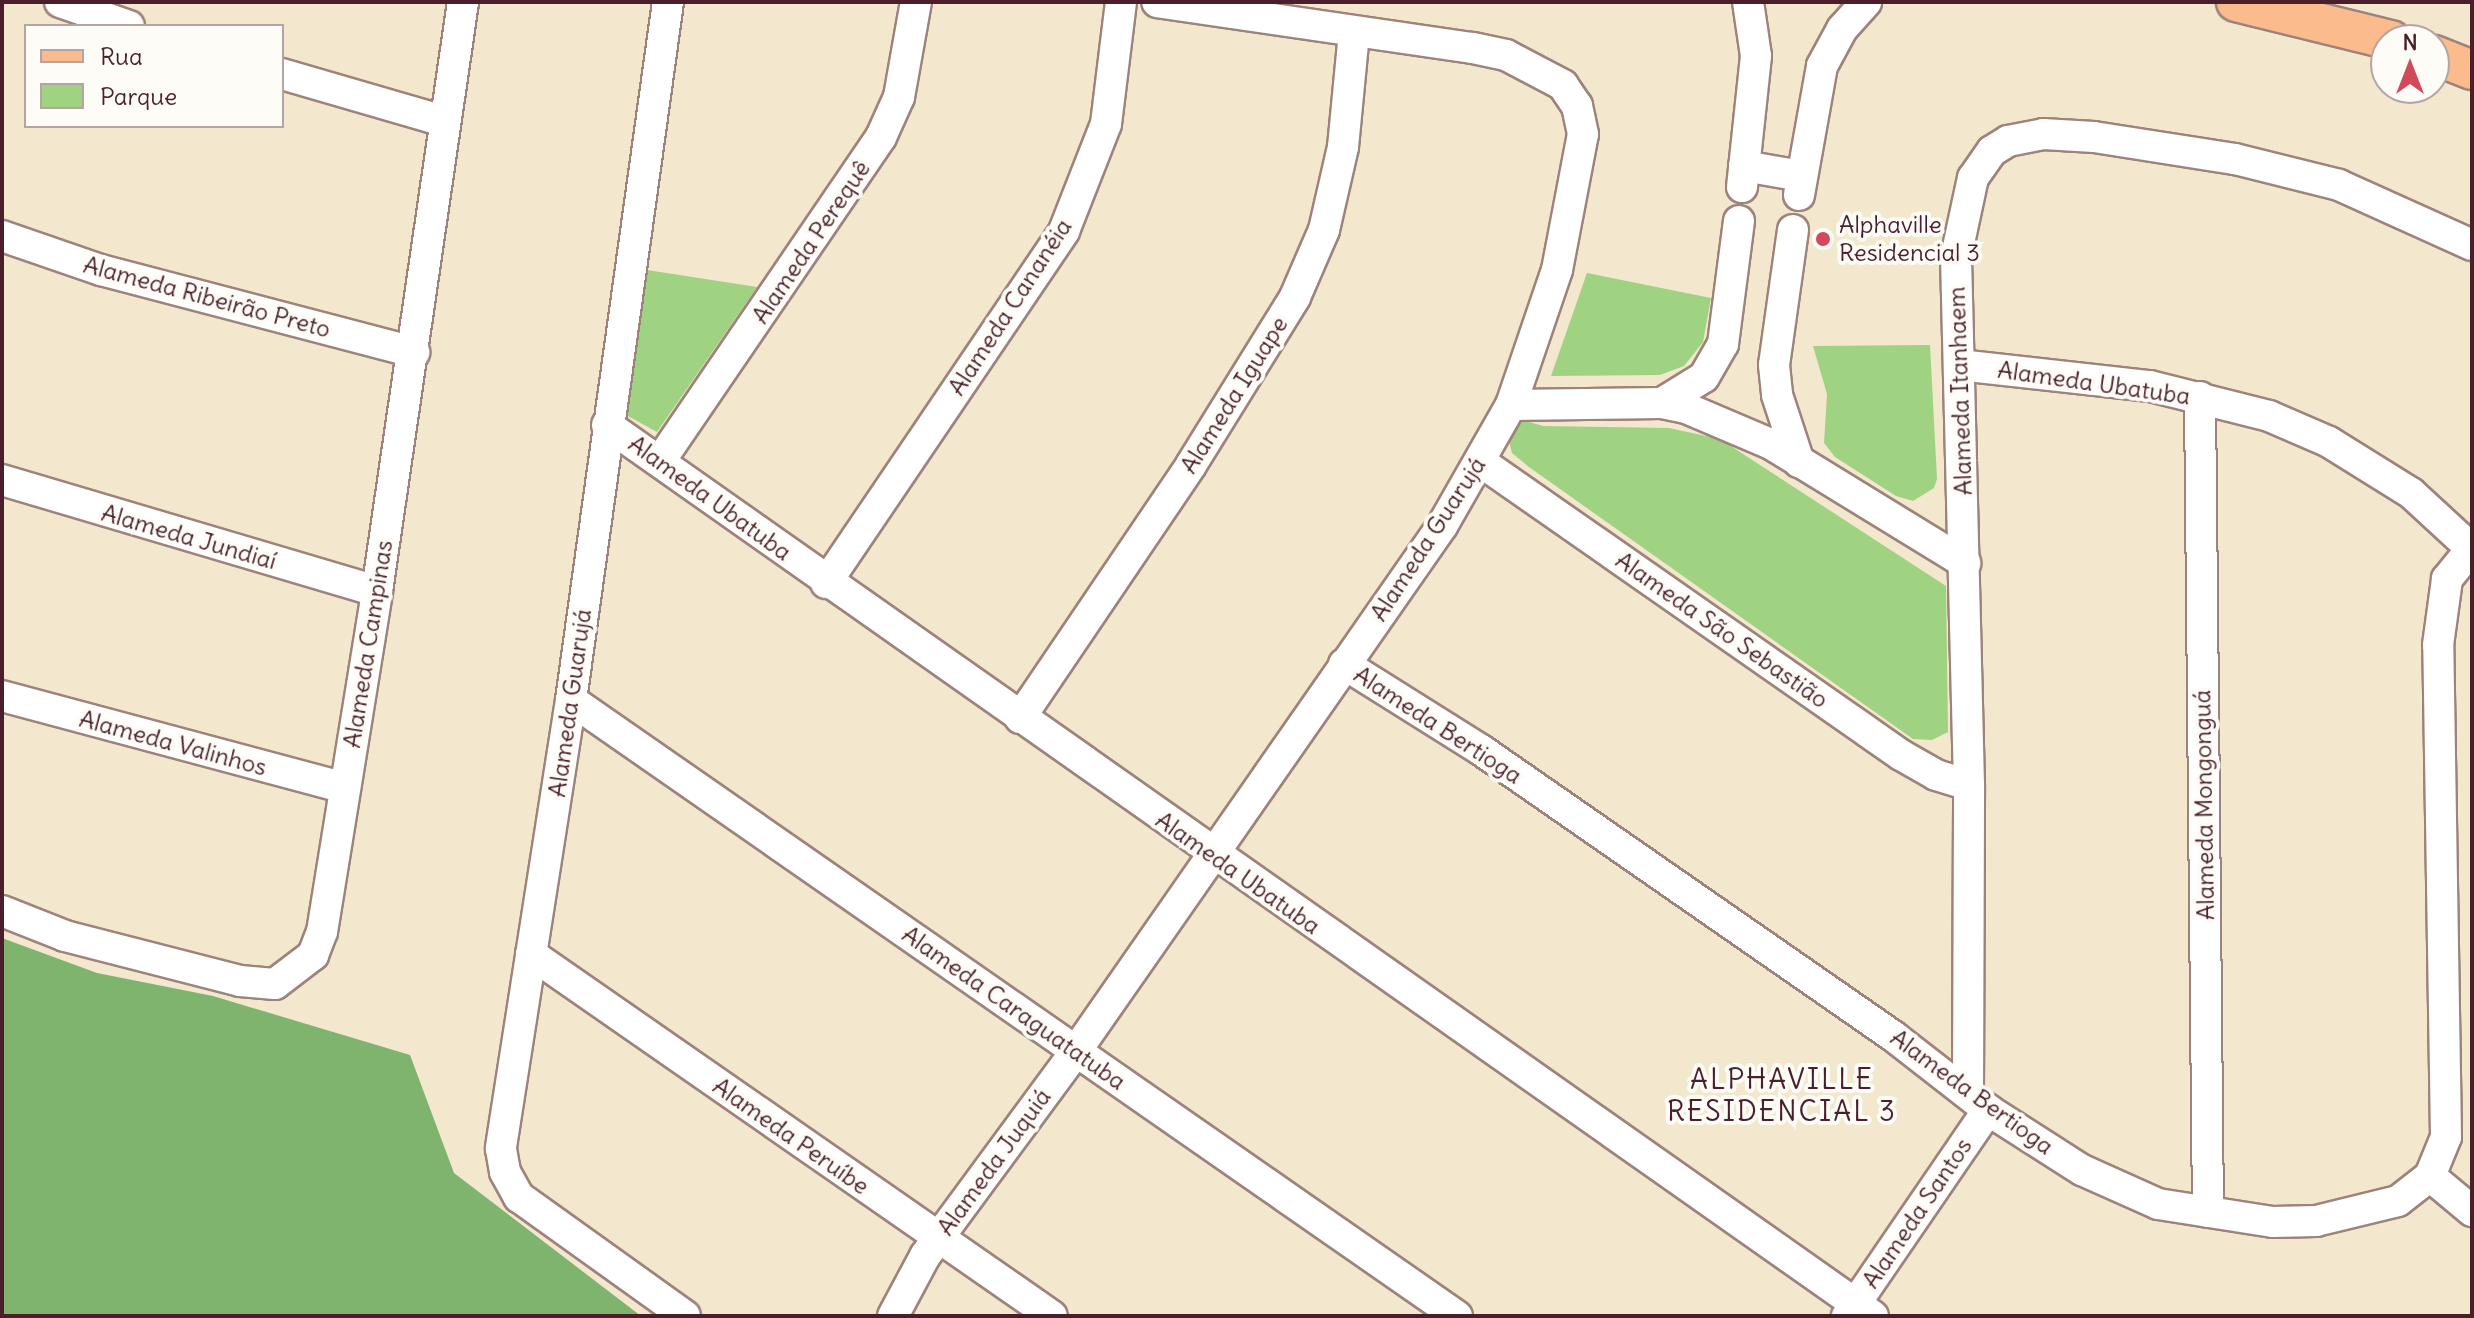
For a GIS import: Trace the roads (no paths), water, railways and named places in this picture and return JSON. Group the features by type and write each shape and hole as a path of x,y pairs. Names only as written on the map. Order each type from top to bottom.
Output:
{"main road":[{"path":"2236,2 2370,35"},
{"path":"2450,61 2472,70"}],"street":[{"path":"60,2 123,24"},
{"name":"Alameda Campinas","path":"2,911 65,936 240,981 275,984 313,955 322,932 377,591 463,2"},
{"name":"Alameda Guarujá","path":"668,2 571,700 503,1125 505,1172 519,1197 685,1316"},
{"name":"Alameda Perequê","path":"660,461 881,137 899,97 916,2"},
{"name":"Alameda Cananéia","path":"826,583 1064,231 1106,124 1121,2"},
{"name":"Alameda Guarujá","path":"1157,2 1506,55 1563,85 1577,106 1583,134 1557,270 1511,405 1481,462 1210,854"},
{"path":"1748,2 1756,56 1743,176 1800,186 1822,66 1842,29 1866,2"},
{"name":"Alameda Iguape","path":"1020,718 1191,465 1295,297 1324,230 1343,147 1354,33"},
{"path":"284,75 444,121"},
{"name":"Alameda Itanhaem","path":"1978,1101 1956,257 1963,209 1973,178 1992,151 2008,141 2043,134 2094,137 2235,159 2339,185 2472,245"},
{"path":"1662,403 1704,377 1723,344 1738,234 1790,244 1774,365 1777,395 1799,462"},
{"name":"Alameda Ribeirão Preto","path":"2,236 101,270 414,352"},
{"name":"Alameda Ubatuba","path":"1959,365 2057,373 2200,397 2269,416 2329,442 2411,493 2472,549"},
{"name":"Alameda Mongonguá","path":"2200,397 2208,1212"},
{"path":"1511,405 1662,403 1743,430 1965,563"},
{"name":"Alameda Ubatuba","path":"607,425 1859,1312"},
{"name":"Alameda São Sebastião","path":"1481,462 1906,758 1936,775 1969,785"},
{"name":"Alameda Jundiaí","path":"2,480 377,591"},
{"path":"2472,549 2456,563 2440,604 2446,1123 2430,1176 2472,1211"},
{"name":"Alameda Bertioga","path":"1344,664 1481,750 1978,1101 2082,1170 2158,1204 2273,1222 2316,1221 2398,1201 2430,1176"},
{"name":"Alameda Valinhos","path":"2,696 345,788"},
{"name":"Alameda Caraguatatuba","path":"571,700 1457,1316"},
{"path":"1906,758 1946,755 1955,746 1966,713"},
{"name":"Alameda Juquiá","path":"893,1316 939,1237 1076,1051 1210,854"},
{"name":"Alameda Peruíbe","path":"531,954 1052,1316"},
{"name":"Alameda Santos","path":"1859,1312 1978,1101"}],"place":[{"name":"Alphaville Residencial 3","path":"1823,239"}],"district":[{"name":"ALPHAVILLE RESIDENCIAL 3","path":"1782,1095"}]}
